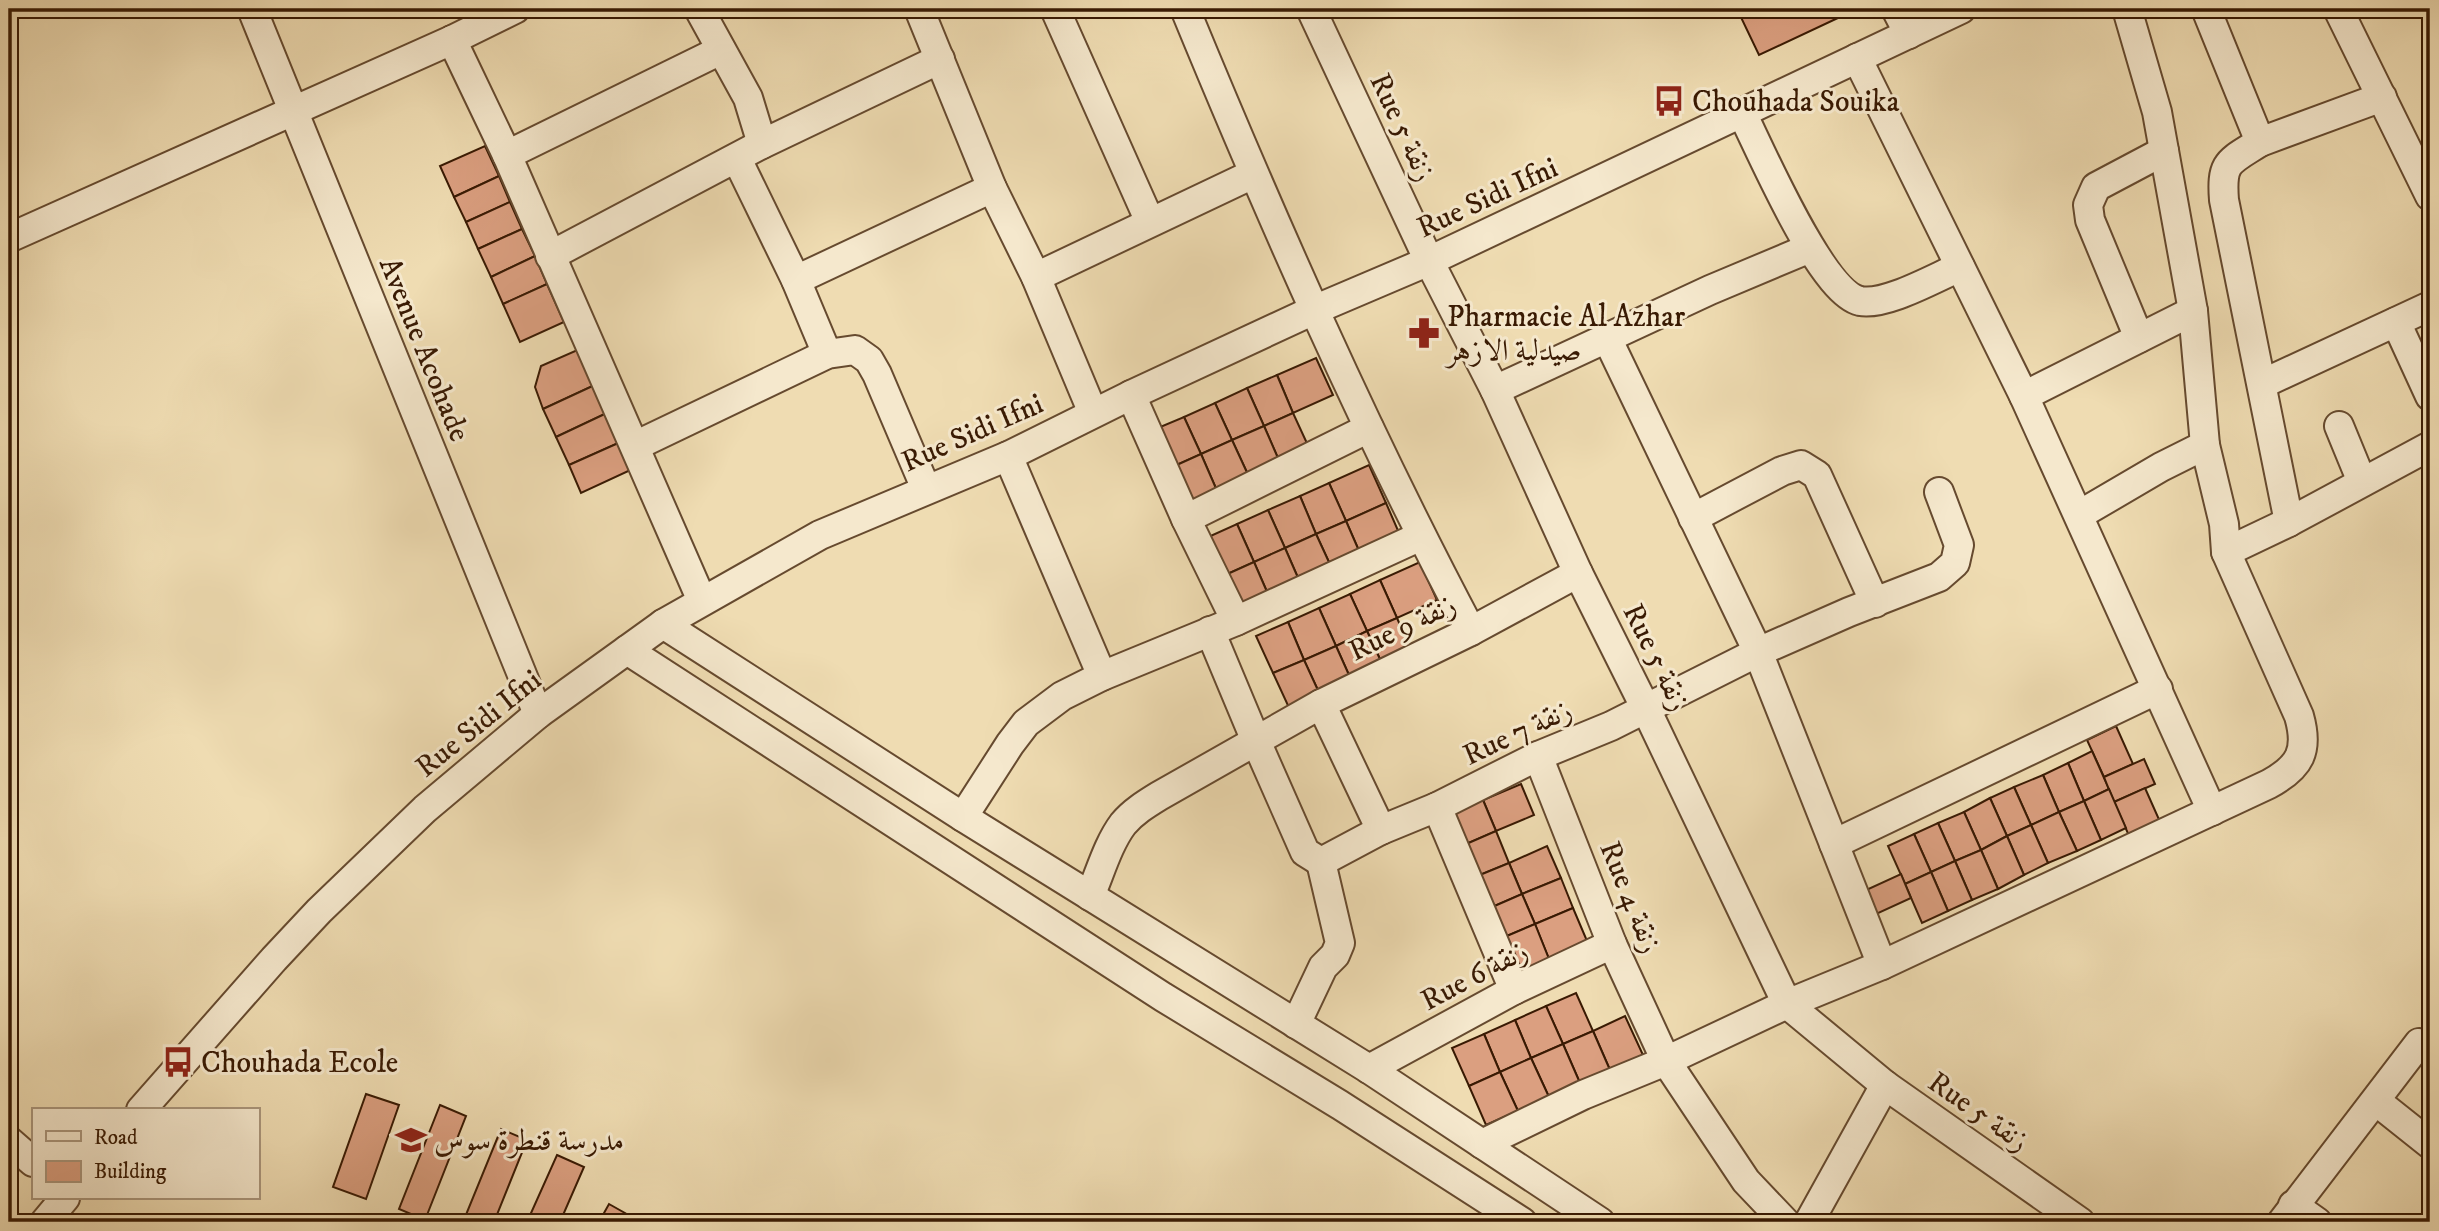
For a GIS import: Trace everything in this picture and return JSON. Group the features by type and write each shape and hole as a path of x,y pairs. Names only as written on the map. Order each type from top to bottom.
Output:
{"street":[{"name":"Avenue Acohade","path":"252,9 538,714"},
{"path":"9,238 452,40 515,9"},
{"path":"699,9 748,98 762,144"},
{"path":"919,9 992,188 1036,277 1093,413"},
{"path":"1055,9 1150,222"},
{"path":"1185,9 1253,174 1314,310 1421,536 1471,631"},
{"name":"Rue 5 زنقة","path":"1311,9 1429,261 1495,390 1578,573 1787,1004 1885,1085 2067,1219"},
{"path":"1896,9 1909,34"},
{"name":"Rue Sidi Ifni","path":"143,1108 319,911 425,809 538,714 663,624 820,535 1008,456 1131,395 1314,310 1429,261 1961,9"},
{"path":"1482,1144 1583,1095 1665,1061 1787,1004 1882,965 2212,811 2285,775 2295,765 2303,748 2304,733 2299,716 2226,552 2224,524 2205,444 2193,311 2157,112 2127,9"},
{"path":"2206,9 2260,142"},
{"path":"2338,9 2430,196"},
{"path":"452,40 507,155 702,601"},
{"path":"507,155 721,50"},
{"path":"1857,58 2024,396 2212,811"},
{"path":"550,256 762,144 940,59"},
{"path":"2289,522 2224,200 2222,178 2229,162 2260,142 2382,97"},
{"path":"1742,113 1810,248 1829,278 1856,299 1885,299 1960,267"},
{"path":"2139,338 2090,220 2088,205 2096,187 2164,151"},
{"path":"737,159 796,280 827,354"},
{"path":"1036,277 1253,174"},
{"path":"796,280 992,188"},
{"path":"1495,390 1710,290 1810,248"},
{"path":"2262,384 2430,306"},
{"path":"2024,396 2193,311"},
{"path":"2396,322 2430,396"},
{"path":"1607,338 1758,652 1882,965"},
{"path":"635,446 827,354 855,350 869,359 887,393 926,489"},
{"path":"1131,395 1186,519 1223,626 1256,741 1313,857 1340,943 1335,955 1323,967 1296,1024"},
{"path":"2339,426 2362,482"},
{"path":"1186,519 1369,428"},
{"path":"2079,515 2205,444"},
{"path":"2226,552 2289,522 2430,446"},
{"path":"1008,456 1102,676"},
{"path":"1693,518 1782,471 1801,465 1817,475 1875,603"},
{"name":"Rue 7 زنقة","path":"1313,857 1437,807 1538,756 1646,709 1758,652 1939,577 1955,563 1959,551 1957,538 1939,492"},
{"path":"962,817 1026,723 1062,696 1421,536"},
{"name":"Rue 9 زنقة","path":"1256,741 1321,704 1471,631 1578,573"},
{"path":"663,624 962,817 1369,1069 1600,1222"},
{"path":"627,650 1163,997 1340,1105 1522,1222"},
{"path":"1834,844 2158,689"},
{"path":"1321,704 1381,830"},
{"path":"1090,896 1123,824 1159,796 1256,741"},
{"name":"Rue 4 زنقة","path":"1538,756 1612,944 1665,1061 1746,1181 1785,1222"},
{"path":"1437,807 1514,990"},
{"name":"Rue 6 زنقة","path":"1369,1069 1514,990 1612,944"},
{"path":"2317,1222 2288,1214 2419,1043"},
{"path":"1809,1222 1885,1085"},
{"path":"2376,1101 2430,1144"},
{"path":"9,1142 32,1161"},
{"path":"45,1222 63,1200"}],"building":[{"path":"1737,9 1857,9 1759,55"},
{"path":"485,146 499,176 454,197 440,166"},
{"path":"499,176 510,202 466,222 454,197"},
{"path":"510,202 522,229 478,249 466,222"},
{"path":"522,229 535,256 491,277 478,249"},
{"path":"535,256 547,284 503,304 491,277"},
{"path":"547,284 564,322 520,342 503,304"},
{"path":"582,348 599,383 543,409 535,387 541,366"},
{"path":"1316,358 1333,395 1293,413 1277,375"},
{"path":"1277,375 1293,413 1264,426 1247,388"},
{"path":"599,383 611,411 556,437 543,409"},
{"path":"1247,388 1264,426 1232,440 1215,403"},
{"path":"1215,403 1232,440 1201,454 1184,417"},
{"path":"611,411 625,440 569,465 556,437"},
{"path":"1293,413 1311,452 1281,465 1264,426"},
{"path":"1184,417 1201,454 1170,468 1153,430"},
{"path":"1264,426 1281,465 1250,479 1232,440"},
{"path":"625,440 637,467 581,493 569,465"},
{"path":"1232,440 1250,479 1218,493 1201,454"},
{"path":"1201,454 1218,493 1187,507 1170,468"},
{"path":"1369,465 1386,503 1346,521 1329,483"},
{"path":"1329,483 1346,521 1316,534 1300,496"},
{"path":"1300,496 1316,534 1285,548 1268,510"},
{"path":"1386,503 1403,542 1363,560 1346,521"},
{"path":"1268,510 1285,548 1254,562 1237,524"},
{"path":"1346,521 1363,560 1334,573 1316,534"},
{"path":"1237,524 1254,562 1223,576 1206,538"},
{"path":"1316,534 1334,573 1302,587 1285,548"},
{"path":"1285,548 1302,587 1271,601 1254,562"},
{"path":"1254,562 1271,601 1240,615 1223,576"},
{"path":"1420,562 1437,600 1397,618 1380,580"},
{"path":"1380,580 1397,618 1367,631 1350,594"},
{"path":"1350,594 1367,631 1336,646 1319,608"},
{"path":"1319,608 1336,646 1304,660 1288,622"},
{"path":"1397,618 1414,657 1385,670 1367,631"},
{"path":"1288,622 1304,660 1273,673 1256,636"},
{"path":"1367,631 1385,670 1353,684 1336,646"},
{"path":"1336,646 1353,684 1322,699 1304,660"},
{"path":"1304,660 1322,699 1291,712 1273,673"},
{"path":"2116,726 2133,764 2104,777 2087,740"},
{"path":"2092,751 2109,789 2084,801 2068,763"},
{"path":"2144,759 2155,784 2114,802 2104,777"},
{"path":"2068,763 2084,801 2059,812 2043,775"},
{"path":"2043,775 2059,812 2031,825 2014,787"},
{"path":"1521,784 1534,815 1496,831 1483,800"},
{"path":"2014,787 2031,825 2007,836 1990,798"},
{"path":"2145,788 2161,824 2130,838 2114,802"},
{"path":"2109,789 2126,828 2101,840 2084,801"},
{"path":"1990,798 2007,836 1981,850 1964,812"},
{"path":"1483,800 1496,831 1457,848 1443,816"},
{"path":"2084,801 2101,840 2077,851 2059,812"},
{"path":"1964,812 1981,850 1955,861 1938,823"},
{"path":"2059,812 2077,851 2048,863 2031,825"},
{"path":"1938,823 1955,861 1931,872 1914,834"},
{"path":"2031,825 2048,863 2024,875 2007,836"},
{"path":"1496,831 1509,863 1470,879 1457,848"},
{"path":"1914,834 1931,872 1905,884 1888,846"},
{"path":"2007,836 2024,875 1998,889 1981,850"},
{"path":"1547,846 1561,878 1522,894 1509,863"},
{"path":"1981,850 1998,889 1972,900 1955,861"},
{"path":"1955,861 1972,900 1948,911 1931,872"},
{"path":"1509,863 1522,894 1483,911 1470,879"},
{"path":"1931,872 1948,911 1922,923 1905,884"},
{"path":"1901,874 1911,898 1874,915 1864,891"},
{"path":"1561,878 1573,908 1535,924 1522,894"},
{"path":"1522,894 1535,924 1495,941 1483,911"},
{"path":"1573,908 1590,948 1551,964 1535,924"},
{"path":"1535,924 1551,964 1512,981 1495,941"},
{"path":"1576,993 1593,1031 1563,1044 1546,1006"},
{"path":"1546,1006 1563,1044 1531,1058 1515,1020"},
{"path":"1625,1016 1643,1055 1610,1070 1593,1031"},
{"path":"1515,1020 1531,1058 1500,1072 1484,1034"},
{"path":"1593,1031 1610,1070 1580,1083 1563,1044"},
{"path":"1484,1034 1500,1072 1469,1086 1452,1048"},
{"path":"1563,1044 1580,1083 1549,1097 1531,1058"},
{"path":"1531,1058 1549,1097 1518,1111 1500,1072"},
{"path":"1500,1072 1518,1111 1486,1125 1469,1086"},
{"path":"366,1094 399,1105 366,1199 333,1187"},
{"path":"440,1105 466,1116 425,1220 399,1209"},
{"path":"501,1129 527,1140 494,1222 463,1222"},
{"path":"557,1155 584,1167 560,1222 527,1222"},
{"path":"609,1204 632,1217 628,1222 599,1222"}],"place":[{"name":"Chouhada Souika","path":"1669,101"},
{"name":"Pharmacie Al Azhar صيدلية الازهر","path":"1424,333"},
{"name":"Chouhada Ecole","path":"178,1062"},
{"name":"مدرسة قنطرة سوس","path":"411,1140"}]}
